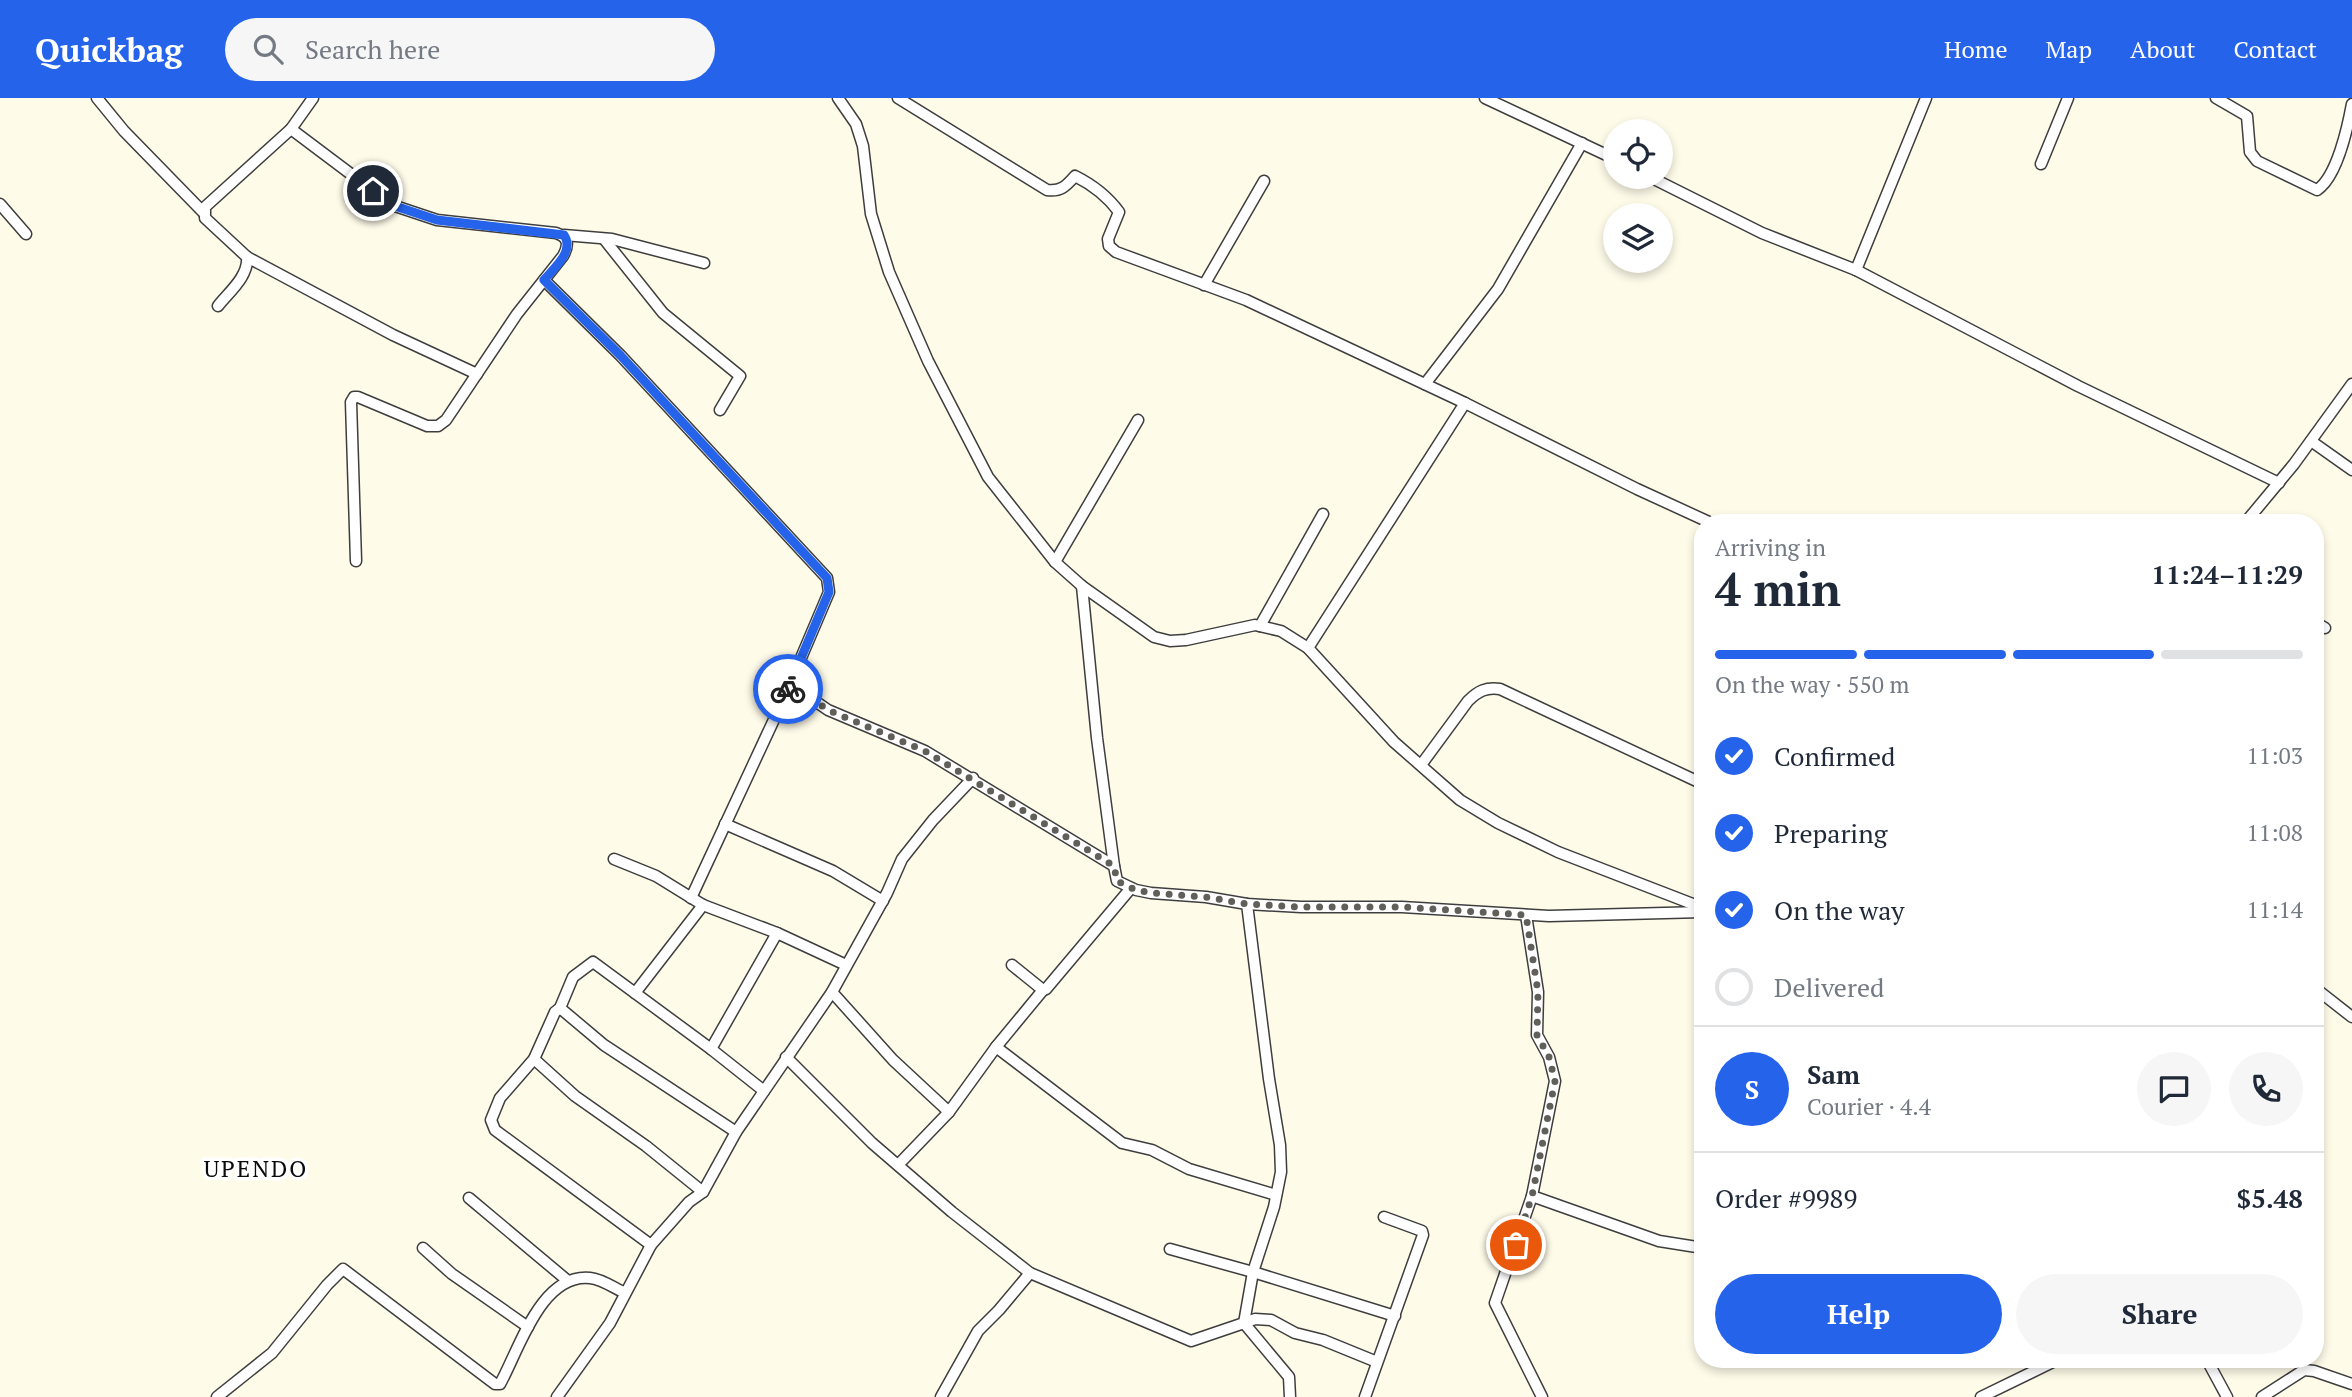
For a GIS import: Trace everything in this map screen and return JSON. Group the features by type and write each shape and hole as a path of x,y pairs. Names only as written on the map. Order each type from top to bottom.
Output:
{"street":[{"path":"97,98 124,131 204,212 205,218 247,257 393,335 477,374"},
{"path":"204,212 209,202 291,129 313,98"},
{"path":"838,98 856,124 863,146 871,214 889,272 928,361 988,477 1055,562 1082,586 1154,637 1170,641 1186,640 1255,625 1282,632 1308,648 1394,742 1460,800 1498,823 1558,852 1694,906"},
{"path":"898,98 1047,190 1063,189 1075,176 1085,181 1113,203 1119,212 1108,239 1109,246 1133,259 1246,300 1694,515"},
{"path":"1485,98 1603,153"},
{"path":"1856,270 1926,98"},
{"path":"2041,164 2068,98"},
{"path":"2216,98 2246,116 2250,152 2257,161 2317,190 2323,186 2339,153 2352,104"},
{"path":"291,129 392,205 437,220 604,239 704,263"},
{"path":"1425,384 1498,289 1582,143"},
{"path":"1204,285 1264,181"},
{"path":"1673,188 1762,233 1856,270 2078,386 2279,483"},
{"path":"0,204 26,234"},
{"path":"356,561 351,402 354,397 427,426 438,426 446,420 517,314 567,248 564,235"},
{"path":"604,239 663,313 740,376 720,410"},
{"path":"218,306 243,275 248,266 247,257"},
{"path":"544,280 621,356 827,578 829,592 784,698 691,898"},
{"path":"2253,514 2279,483 2352,384"},
{"path":"1308,648 1465,403"},
{"path":"1055,562 1138,420"},
{"path":"2311,441 2352,470"},
{"path":"1260,626 1323,514"},
{"path":"1082,586 1097,738 1117,881 1152,893 1301,907 1402,907 1549,916 1694,910"},
{"path":"1421,765 1468,701 1488,687 1500,689 1694,780"},
{"path":"784,698 812,699 828,710 925,751 1114,866"},
{"path":"557,1397 610,1323 651,1245 690,1202 703,1192 736,1132 832,992 883,901 902,859 933,820 973,778"},
{"path":"725,824 833,871 883,901"},
{"path":"614,859 656,876 703,905 777,933 846,965"},
{"path":"898,1165 949,1112 996,1046 1131,888"},
{"path":"1247,904 1280,1146 1281,1172 1253,1272 1244,1323 1289,1377 1290,1397"},
{"path":"635,993 703,905"},
{"path":"1526,915 1538,992 1537,1035 1549,1057 1555,1081 1532,1196 1495,1303 1542,1397"},
{"path":"711,1049 777,933"},
{"path":"651,1245 495,1130 491,1120 500,1098 534,1059 573,977 593,961 764,1091"},
{"path":"1012,965 1043,990"},
{"path":"832,992 893,1059 949,1112"},
{"path":"2324,995 2352,1017"},
{"path":"560,1008 604,1045 736,1132"},
{"path":"996,1046 1122,1143 1152,1150 1189,1169 1276,1195"},
{"path":"786,1057 898,1165 952,1212 1030,1273 1191,1341 1255,1319 1271,1320 1295,1333 1323,1340 1377,1362"},
{"path":"534,1059 575,1097 646,1146 703,1192"},
{"path":"1532,1196 1659,1241 1694,1247"},
{"path":"469,1198 568,1282"},
{"path":"1365,1397 1423,1235 1417,1228 1384,1217"},
{"path":"423,1248 452,1273 528,1327"},
{"path":"1170,1250 1253,1272 1395,1316"},
{"path":"217,1397 272,1353 343,1269 495,1384 500,1384 543,1301 568,1282 589,1278 625,1293"},
{"path":"941,1397 978,1331 1030,1273"},
{"path":"1980,1397 2040,1368"},
{"path":"2211,1368 2227,1397"},
{"path":"2262,1397 2304,1370 2352,1384"}],"way so far":[{"path":"788,689 784,698 812,699 828,710 925,751 973,778 1010,804 1114,866 1117,881 1136,890 1247,904 1402,907 1526,915 1538,992 1537,1035 1549,1057 1555,1081 1532,1196 1516,1245"}],"district":[{"name":"UPENDO","path":"256,1168"}],"route":[{"path":"373,191 392,205 437,220 564,235 567,248 544,280 621,356 827,578 829,592 788,689"}]}
